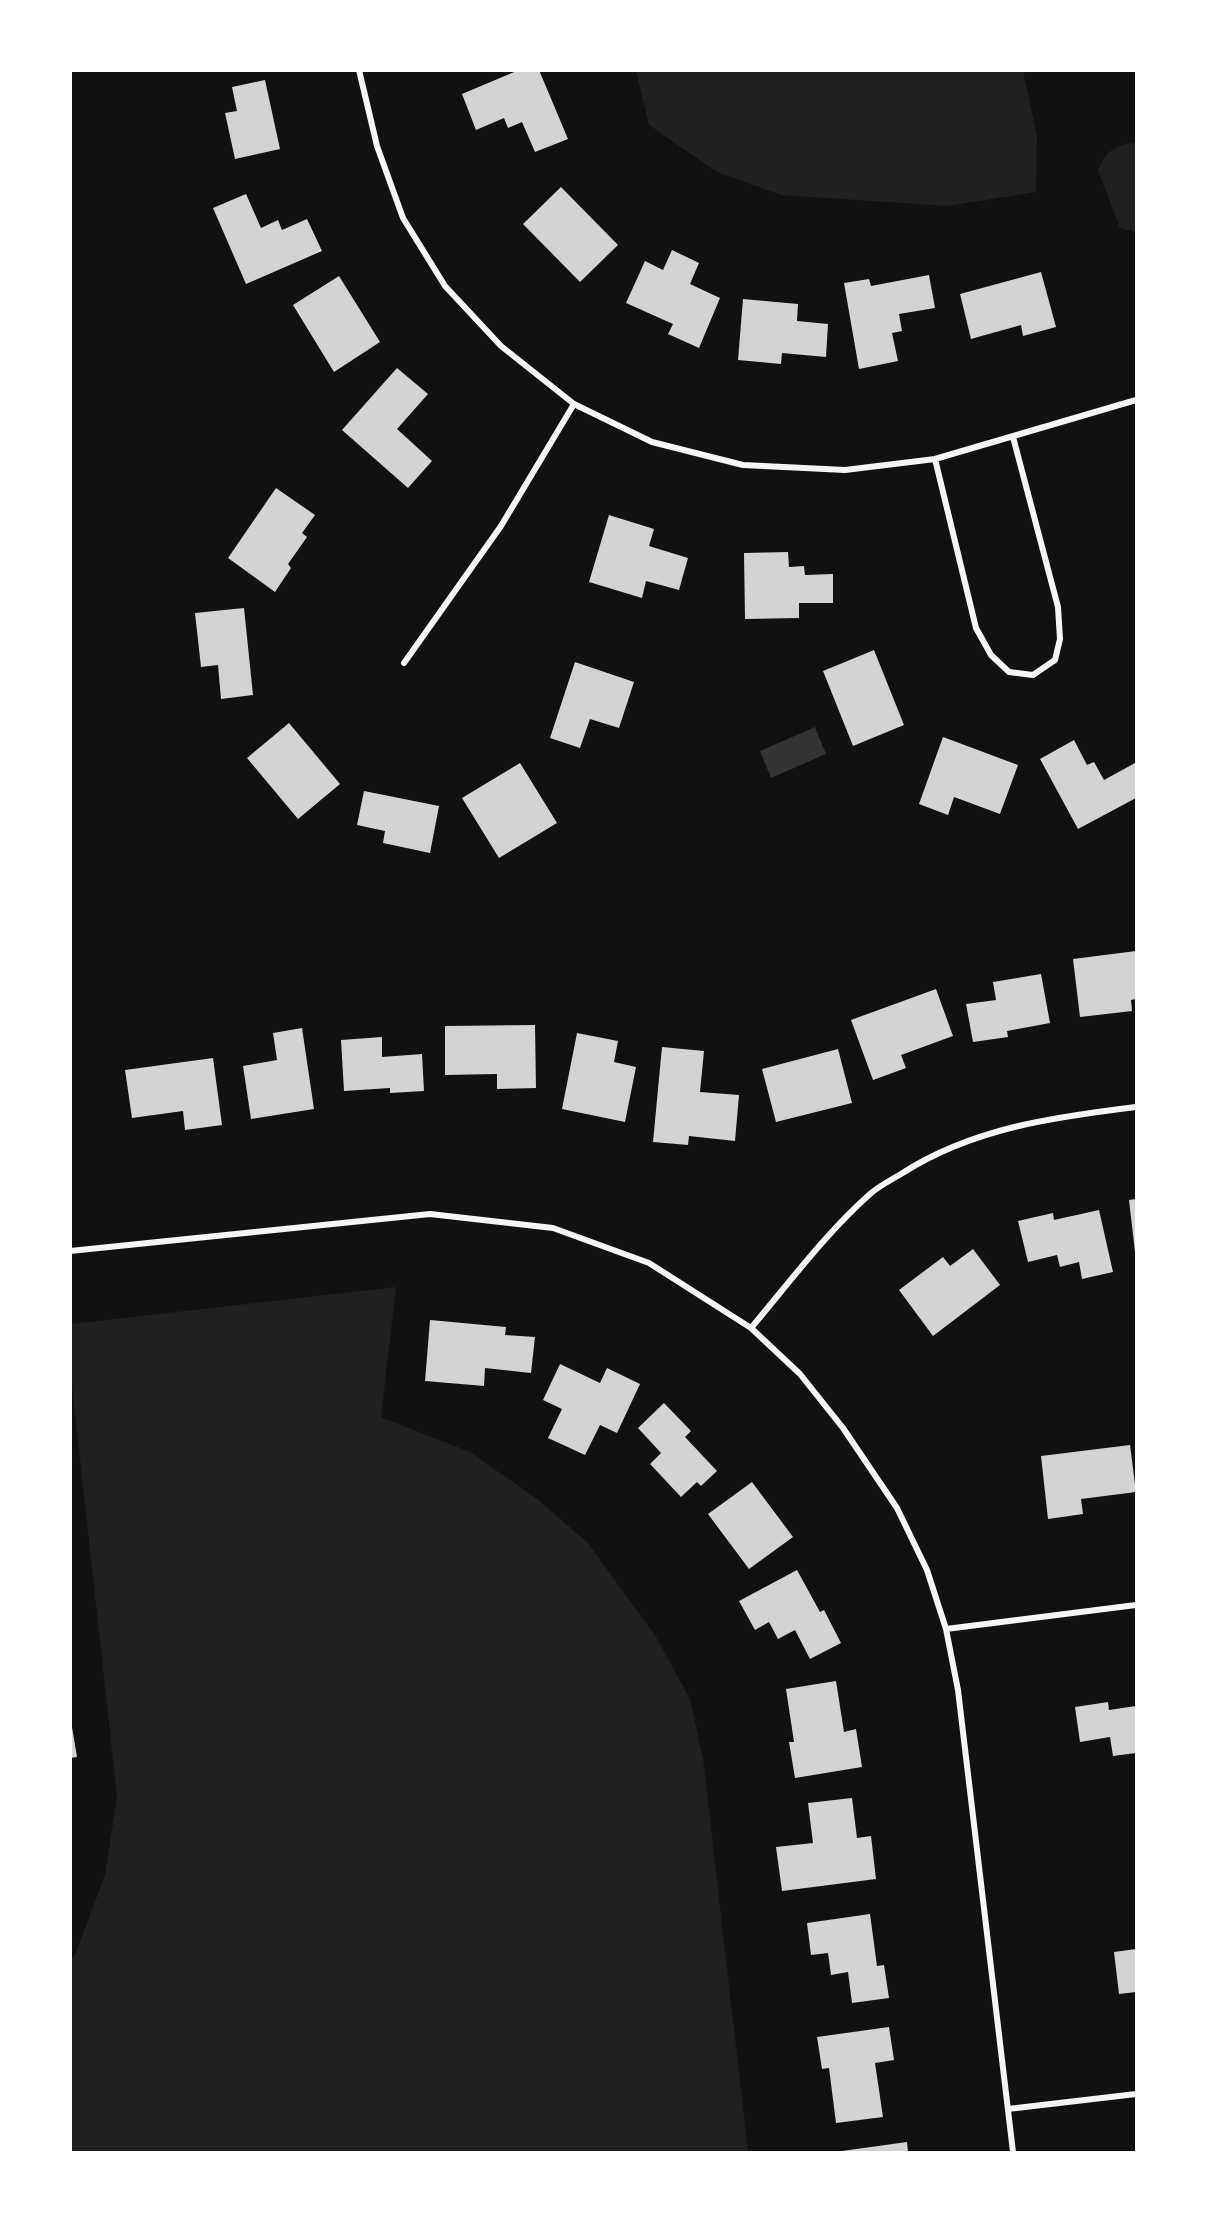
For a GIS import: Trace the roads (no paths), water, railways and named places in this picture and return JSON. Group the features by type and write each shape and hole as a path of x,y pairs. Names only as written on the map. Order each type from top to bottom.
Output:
{"street":[{"path":"359,70 377,146 403,218 445,286 501,346 574,404 652,441 743,465 845,470 935,459 1137,400"},
{"path":"404,663 501,526 574,404"},
{"path":"935,459 976,628 990,655 1009,672 1033,675 1055,660 1060,639 1058,607 1013,437"},
{"path":"751,1328 827,1239 871,1192 931,1155 990,1132 1062,1116 1137,1107"},
{"path":"70,1251 269,1229 441,1215 553,1228 649,1263 751,1328 800,1374 843,1428 897,1508 927,1570 946,1629 958,1690 1013,2152"},
{"path":"946,1629 1137,1605"},
{"path":"1008,2109 1137,2094"}]}
